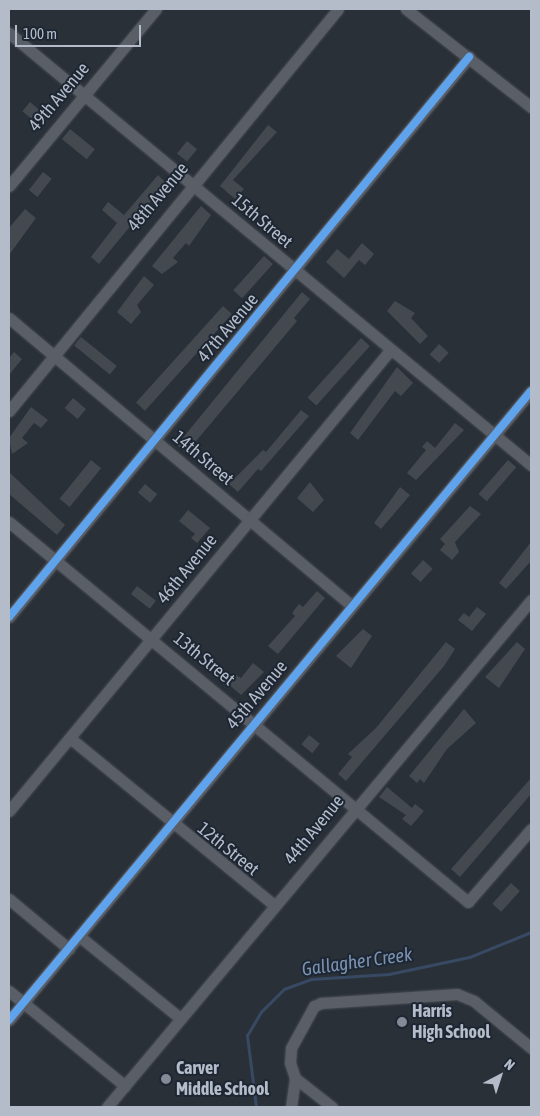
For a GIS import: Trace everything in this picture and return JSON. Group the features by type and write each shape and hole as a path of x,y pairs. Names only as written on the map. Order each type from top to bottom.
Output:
{"street":[{"name":"49th Avenue","path":"9,186 156,9"},
{"name":"48th Avenue","path":"9,411 52,354 191,184 338,9"},
{"path":"406,9 531,107"},
{"name":"15th Street","path":"9,33 531,465"},
{"name":"47th Avenue","path":"9,617 469,57"},
{"name":"14th Street","path":"9,318 351,605"},
{"name":"46th Avenue","path":"9,811 391,349"},
{"name":"45th Avenue","path":"9,1020 80,936 171,822 531,390"},
{"name":"13th Street","path":"9,522 468,902 531,829"},
{"name":"44th Avenue","path":"107,1107 355,807 531,600"},
{"name":"12th Street","path":"70,738 274,906"},
{"path":"9,899 69,949"},
{"path":"80,936 180,1018"},
{"path":"9,991 125,1086"},
{"path":"291,1107 295,1078 291,1048 314,1006 321,1003 457,994 474,1001 531,1048"},
{"path":"295,1078 332,1107"}],"building":[{"path":"30,102 43,113 35,122 22,111"},
{"path":"268,125 277,132 233,180 244,189 235,199 220,186"},
{"path":"70,129 95,149 87,159 62,139"},
{"path":"187,141 197,149 187,162 177,153"},
{"path":"43,172 52,179 38,197 29,190"},
{"path":"158,175 166,183 99,264 91,257 117,223 102,210 108,202 124,215"},
{"path":"201,206 211,215 189,246 186,243 173,258 178,262 162,274 152,266"},
{"path":"25,209 36,218 9,255 9,228"},
{"path":"362,243 374,254 365,265 359,260 344,278 326,262 337,249 349,259"},
{"path":"264,256 273,264 242,298 233,290"},
{"path":"144,276 154,285 137,305 141,312 131,324 117,312"},
{"path":"302,292 310,299 294,318 297,321 186,453 177,445"},
{"path":"395,301 415,313 411,318 428,336 420,344 387,311"},
{"path":"223,306 232,314 145,411 136,403"},
{"path":"81,337 117,366 110,374 74,346"},
{"path":"361,338 370,346 316,405 307,397"},
{"path":"439,344 449,353 439,363 430,354"},
{"path":"14,352 22,359 9,375 9,358"},
{"path":"397,367 413,383 401,396 395,391 358,440 350,433"},
{"path":"73,398 86,409 78,419 65,408"},
{"path":"31,407 48,420 41,428 34,423 22,438 28,443 12,454 9,438"},
{"path":"301,410 309,416 261,471 258,469 238,492 229,484 263,450 266,452"},
{"path":"455,423 464,430 416,480 407,473 426,450 422,447 427,441 435,448"},
{"path":"91,460 101,468 70,507 60,499"},
{"path":"508,460 516,467 487,501 478,494"},
{"path":"9,472 65,525 57,535 9,494"},
{"path":"310,482 324,500 313,512 297,498"},
{"path":"145,484 157,494 150,503 138,492"},
{"path":"400,487 410,495 381,529 374,523"},
{"path":"470,506 481,514 455,542 459,552 452,560 440,550 445,544 440,539"},
{"path":"188,510 210,528 197,543 191,538 195,534 179,521"},
{"path":"531,542 531,561 506,589 499,583"},
{"path":"423,560 433,569 421,582 411,573"},
{"path":"137,586 156,601 150,609 131,594"},
{"path":"317,591 325,598 278,654 268,646 295,616 292,613 299,604 303,607"},
{"path":"477,607 486,614 472,631 458,620 464,613 469,617"},
{"path":"363,629 372,636 351,668 336,656"},
{"path":"446,642 455,649 444,666 346,781 338,774 352,757 348,754 376,728"},
{"path":"517,642 525,649 499,688 485,677"},
{"path":"253,663 264,672 241,695 228,684 236,675 241,678"},
{"path":"464,709 476,723 447,749 424,783 420,779 417,783 409,776"},
{"path":"309,735 320,744 312,753 301,744"},
{"path":"531,778 531,794 460,877 451,869"},
{"path":"387,787 412,808 415,804 424,811 411,826 402,819 406,815 379,797"},
{"path":"511,883 520,891 501,912 492,904"}],"waterway":[{"name":"Gallagher Creek","path":"256,1107 247,1036 261,1012 284,989 311,979 389,974 470,957 531,932"}],"cycle path":[{"path":"9,617 469,57"},
{"path":"9,1020 531,391"}],"place":[{"name":"Harris High School","path":"402,1022"},
{"name":"Carver Middle School","path":"166,1079"}]}
